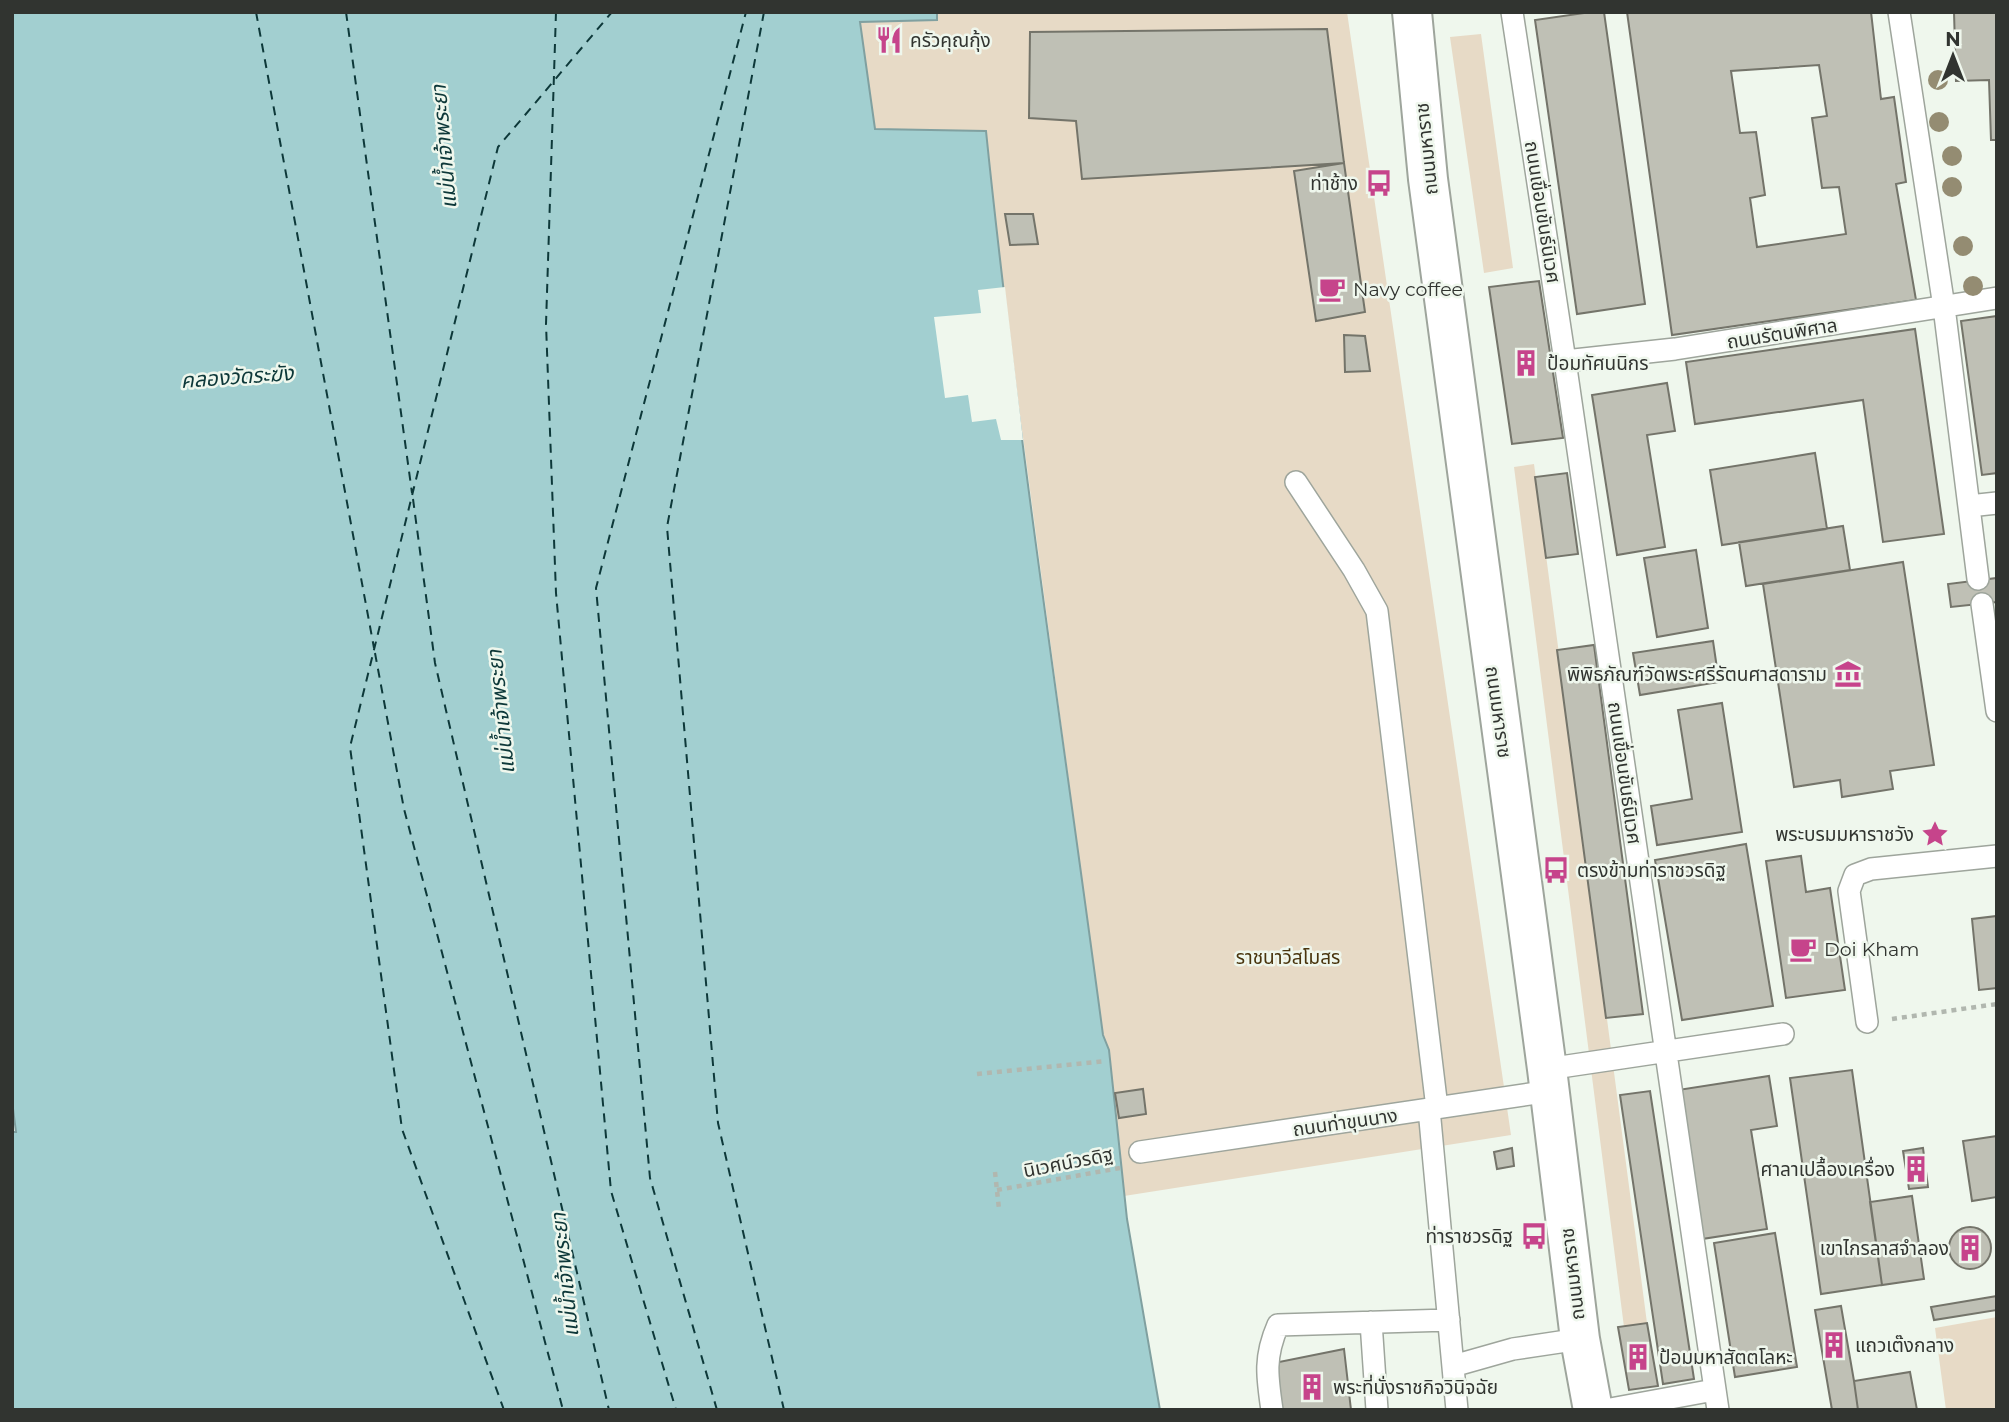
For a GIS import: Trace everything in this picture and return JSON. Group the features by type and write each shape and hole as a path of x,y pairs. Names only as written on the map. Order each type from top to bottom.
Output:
{"street":[{"name":"ถนนมหาราช","path":"1412,12 1430,193 1580,1339 1593,1410"}],"lane":[{"name":"ถนนเขื่อนขันธ์นิเวศ","path":"1512,12 1716,1400"},
{"path":"1899,12 1944,307 1979,579"},
{"name":"ถนนรัตนพิศาล","path":"1565,361 1675,349 1997,298"},
{"path":"1296,482 1354,570 1377,611 1433,1109 1457,1410"},
{"path":"1969,506 1997,503"},
{"path":"1982,604 1997,711"},
{"path":"1867,1022 1849,891 1855,875 1871,869 1997,856"},
{"name":"ถนนท่าขุนนาง","path":"1140,1152 1433,1109 1664,1052 1783,1034"},
{"path":"1272,1410 1266,1366 1269,1345 1278,1325 1449,1320"},
{"path":"1371,1322 1377,1410"},
{"path":"1453,1366 1513,1349 1580,1339"},
{"path":"1605,1410 1716,1400"}],"path":[{"path":"1867,1022 1997,1004"},
{"path":"977,1074 1106,1060"},
{"name":"นิเวศน์วรดิฐ","path":"997,1191 1121,1168 1140,1152"},
{"name":"นิเวศน์วรดิฐ","path":"995,1172 999,1209"}],"green space":[{"name":"ราชนาวีสโมสร","path":"937,12 1347,12 1511,1135 1124,1196 998,249 986,131 875,130 860,22 937,20"},
{"path":"1481,34 1513,268 1484,273 1450,37"},
{"path":"1534,464 1647,1323 1624,1327 1514,467"},
{"path":"1997,1317 1997,1410 1946,1410 1935,1328"}],"water":[{"path":"12,12 937,12 937,20 860,22 875,129 986,131 1041,583 1103,1035 1109,1050 1127,1219 1160,1410 12,1410 12,1132 16,1132 12,1101"}],"pier":[{"path":"1005,287 1023,440 1001,440 996,419 972,422 968,395 945,398 934,317 981,313 978,290"}],"building":[{"path":"1604,12 1645,304 1577,314 1535,20"},
{"path":"1627,12 1871,12 1881,99 1894,97 1906,182 1896,184 1916,300 1672,335","holes":["1819,65 1827,116 1812,118 1822,188 1839,187 1846,234 1757,247 1750,198 1765,195 1756,132 1740,133 1731,71"]},
{"path":"1954,12 1997,12 1997,140 1991,140 1989,80 1956,81"},
{"path":"1327,29 1344,163 1082,179 1076,121 1029,118 1030,32"},
{"path":"1344,163 1365,312 1316,321 1294,171"},
{"path":"1005,214 1033,214 1038,244 1010,245"},
{"name":"ป้อมทัศนนิกร","path":"1539,281 1563,438 1512,444 1489,287"},
{"path":"1997,316 1997,473 1982,475 1961,321"},
{"path":"1915,329 1944,534 1883,542 1863,400 1695,424 1686,362"},
{"path":"1344,335 1365,336 1370,371 1345,372"},
{"path":"1667,383 1675,431 1647,435 1665,547 1617,555 1592,395"},
{"path":"1815,453 1827,529 1722,545 1710,470"},
{"path":"1567,473 1578,554 1546,558 1535,477"},
{"path":"1843,526 1850,570 1746,586 1739,542"},
{"path":"1696,550 1708,628 1657,637 1644,558"},
{"name":"พิพิธภัณฑ์วัดพระศรีรัตนศาสดาราม","path":"1903,562 1934,765 1890,771 1893,789 1842,797 1840,780 1794,787 1763,584"},
{"path":"1997,578 1997,602 1951,607 1948,584"},
{"path":"1713,641 1719,682 1640,695 1633,653"},
{"path":"1594,645 1643,1014 1606,1018 1557,650"},
{"path":"1722,703 1742,832 1657,845 1651,806 1692,799 1678,710"},
{"path":"1746,844 1773,1006 1682,1020 1655,860"},
{"path":"1801,856 1806,892 1830,888 1845,990 1786,998 1766,861"},
{"path":"1997,916 1997,988 1979,990 1972,919"},
{"path":"1852,1070 1882,1285 1821,1294 1790,1078"},
{"path":"1769,1076 1777,1126 1751,1130 1767,1229 1702,1239 1678,1090"},
{"path":"1143,1089 1146,1114 1119,1118 1115,1093"},
{"path":"1650,1091 1694,1379 1663,1384 1620,1095"},
{"path":"1997,1136 1997,1197 1972,1201 1963,1141"},
{"path":"1512,1148 1514,1166 1497,1169 1494,1152"},
{"name":"ศาลาเปลื้องเครื่อง","path":"1923,1148 1928,1187 1909,1189 1903,1151"},
{"path":"1912,1196 1924,1279 1882,1285 1870,1202"},
{"name":"เขาไกรลาสจำลอง","path":"1970,1227 1985,1233 1991,1248 1985,1263 1970,1269 1955,1263 1949,1248 1955,1233"},
{"path":"1775,1233 1797,1367 1735,1377 1714,1243"},
{"path":"1997,1296 1997,1310 1934,1320 1931,1307"},
{"name":"แถวเต๊งกลาง","path":"1841,1306 1858,1410 1832,1410 1815,1310"},
{"name":"ป้อมมหาสัตตโลหะ","path":"1647,1323 1658,1386 1629,1390 1618,1327"},
{"name":"พระที่นั่งราชกิจวินิจฉัย","path":"1344,1349 1351,1410 1279,1410 1274,1363"},
{"path":"1910,1372 1917,1410 1858,1410 1854,1381"}],"ferry route":[{"path":"256,12 374,648"},
{"path":"346,12 412,493"},
{"path":"556,12 546,324 556,593 611,1191 676,1410"},
{"path":"504,1410 402,1129 350,747 498,147 612,12"},
{"path":"717,1410 650,1178 596,588 746,12"},
{"path":"764,12 667,527 718,1123 784,1410"},
{"path":"413,499 435,663 609,1410"},
{"path":"375,653 404,809 563,1410"}],"place":[{"name":"ครัวคุณกุ้ง","path":"889,40"},
{"name":"ท่าช้าง","path":"1379,183"},
{"name":"Navy coffee","path":"1332,289"},
{"name":"ป้อมทัศนนิกร","path":"1526,363"},
{"name":"พิพิธภัณฑ์วัดพระศรีรัตนศาสดาราม","path":"1848,674"},
{"name":"พระบรมมหาราชวัง","path":"1935,834"},
{"name":"ตรงข้ามท่าราชวรดิฐ","path":"1556,870"},
{"name":"Doi Kham","path":"1803,949"},
{"name":"ศาลาเปลื้องเครื่อง","path":"1916,1169"},
{"name":"ท่าราชวรดิฐ","path":"1534,1236"},
{"name":"เขาไกรลาสจำลอง","path":"1970,1248"},
{"name":"แถวเต๊งกลาง","path":"1834,1345"},
{"name":"ป้อมมหาสัตตโลหะ","path":"1638,1357"},
{"name":"พระที่นั่งราชกิจวินิจฉัย","path":"1312,1387"}],"water label":[{"name":"แม่น้ำเจ้าพระยา","path":"444,147"},
{"name":"คลองวัดระฆัง","path":"237,377"},
{"name":"แม่น้ำเจ้าพระยา","path":"501,712"},
{"name":"แม่น้ำเจ้าพระยา","path":"565,1275"}]}
